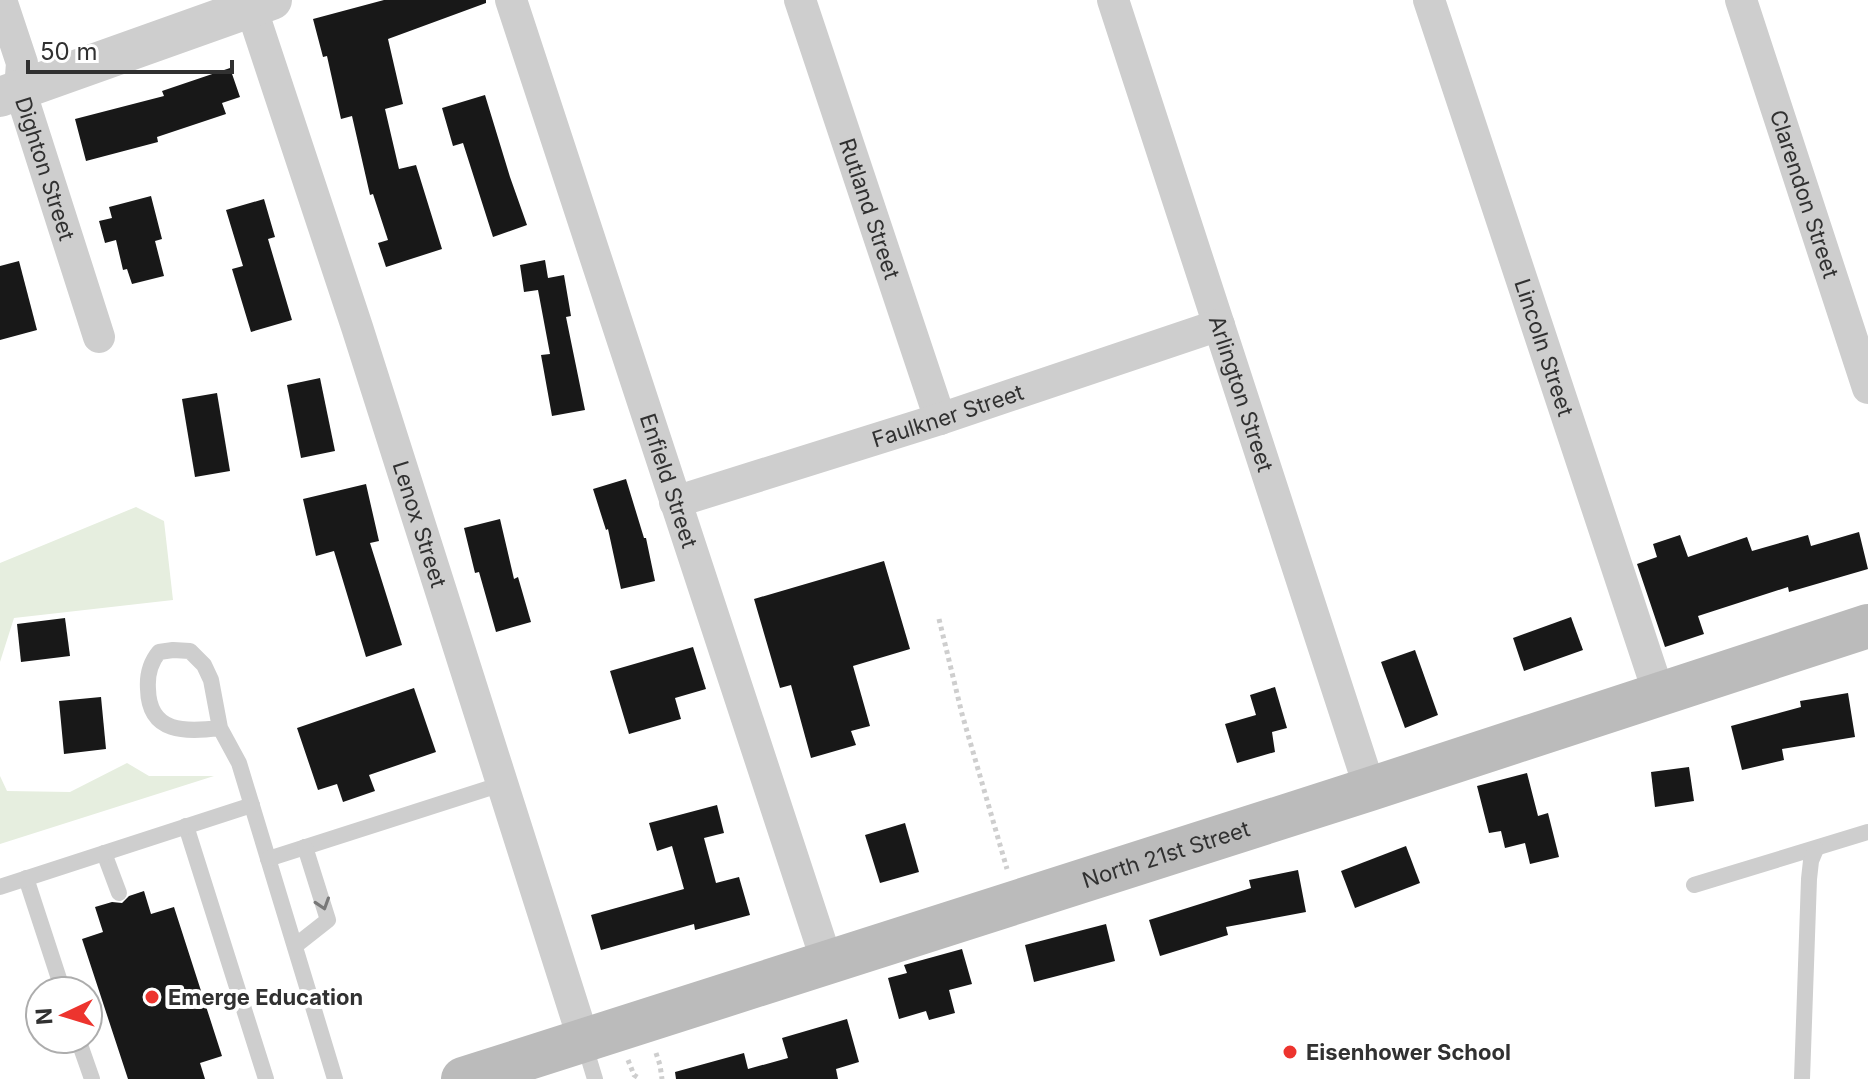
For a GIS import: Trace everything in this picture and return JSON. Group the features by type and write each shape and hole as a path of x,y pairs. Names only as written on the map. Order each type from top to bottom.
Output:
{"main road":[{"name":"North 21st Street","path":"463,1079 589,1060 827,962 1868,626"}],"street":[{"name":"Dighton Street","path":"1,0 22,63 10,94 99,337"},
{"name":"Enfield Street","path":"511,0 827,962"},
{"name":"Rutland Street","path":"800,0 940,419"},
{"name":"Arlington Street","path":"1113,0 1370,789"},
{"name":"Lincoln Street","path":"1429,0 1659,694"},
{"name":"Clarendon Street","path":"1741,0 1868,388"},
{"path":"10,94 262,4"},
{"name":"Lenox Street","path":"262,4 357,327 589,1060"},
{"name":"Faulkner Street","path":"675,502 940,419 1219,325"}],"lane":[{"path":"220,728 195,731 174,728 158,720 152,711 148,691 151,662 159,652 190,651 204,665 211,680 220,728 239,763 335,1079"},
{"path":"268,859 502,784"},
{"path":"0,887 252,805"},
{"path":"186,826 266,1079"},
{"path":"1694,885 1868,832"},
{"path":"295,946 328,920 305,847"},
{"path":"1802,1079 1809,879 1816,849"},
{"path":"104,853 119,893"},
{"path":"26,878 58,975"},
{"path":"84,1055 92,1079"}],"path":[{"path":"939,619 962,714 1016,901"},
{"path":"654,1048 662,1079"},
{"path":"626,1056 634,1075 640,1079"}],"green space":[{"path":"136,507 164,521 173,600 14,618 0,662 0,563"},
{"path":"127,763 149,776 214,776 0,844 0,776 7,791 70,792"}],"building":[{"path":"384,0 486,0 486,3 388,39 403,104 385,109 399,169 416,165 442,249 386,267 378,243 388,240 373,194 370,195 352,116 341,119 327,56 323,57 313,19"},
{"path":"230,68 240,97 222,103 226,114 157,137 158,142 86,161 75,119 164,96 162,91"},
{"path":"485,95 527,225 493,237 463,143 453,146 442,108"},
{"path":"151,196 162,239 155,241 164,276 132,284 127,269 123,270 116,240 105,243 99,221 112,218 109,207"},
{"path":"264,199 275,237 268,239 292,320 251,332 232,269 243,266 226,210"},
{"path":"545,260 548,278 564,275 571,316 566,317 585,410 552,416 541,355 550,354 538,290 524,292 520,265"},
{"path":"19,261 37,330 0,340 0,266"},
{"path":"320,378 335,451 301,458 287,385"},
{"path":"217,393 230,471 195,477 182,399"},
{"path":"626,479 646,538 655,581 621,589 608,529 593,489"},
{"path":"366,484 379,541 370,543 402,645 366,657 334,551 316,556 303,499"},
{"path":"500,519 514,579 518,577 531,622 496,632 479,572 475,573 464,528"},
{"path":"1859,532 1868,569 1789,592 1788,587 1698,616 1704,634 1665,647 1637,564 1657,557 1653,544 1680,535 1688,557 1747,537 1752,551 1808,535 1811,546"},
{"path":"884,561 910,649 853,666 870,726 851,731 856,745 811,758 791,685 780,688 754,599"},
{"path":"1571,617 1583,650 1524,671 1513,638"},
{"path":"65,618 70,656 21,662 17,624"},
{"path":"693,647 706,689 675,698 681,719 629,734 610,671"},
{"path":"1415,650 1438,715 1405,728 1381,662"},
{"path":"1275,687 1287,728 1272,732 1275,752 1237,763 1225,724 1256,715 1250,695"},
{"path":"414,688 436,752 369,775 375,791 343,802 337,784 318,790 297,728"},
{"path":"1848,693 1855,737 1782,749 1784,760 1742,770 1731,726 1801,707 1800,701"},
{"path":"101,697 106,749 64,754 59,701"},
{"path":"1689,767 1694,801 1655,807 1651,772"},
{"path":"1527,773 1538,816 1548,813 1559,857 1530,864 1525,843 1505,848 1501,831 1489,833 1477,786"},
{"path":"717,805 724,833 704,838 716,883 739,877 750,915 695,930 694,924 601,950 591,915 684,889 672,846 657,851 649,823"},
{"path":"905,823 919,872 880,883 865,835"},
{"path":"1406,846 1420,883 1355,908 1341,871"},
{"path":"1298,870 1306,912 1226,927 1228,935 1160,956 1149,920 1251,888 1249,880"},
{"name":"Emerge Education","path":"144,891 151,914 174,907 222,1056 200,1063 205,1079 128,1079 104,1006 104,975 94,975 82,939 103,932 95,907 112,902 122,903 129,896"},
{"path":"1106,924 1115,961 1034,982 1025,945"},
{"path":"962,949 972,984 949,990 955,1013 929,1020 926,1011 899,1019 888,978 907,973 904,965"},
{"path":"847,1019 859,1062 836,1069 838,1079 676,1079 675,1072 744,1053 748,1069 788,1058 782,1038"}],"place":[{"name":"Emerge Education","path":"152,997"},
{"name":"Eisenhower School","path":"1290,1052"}]}
